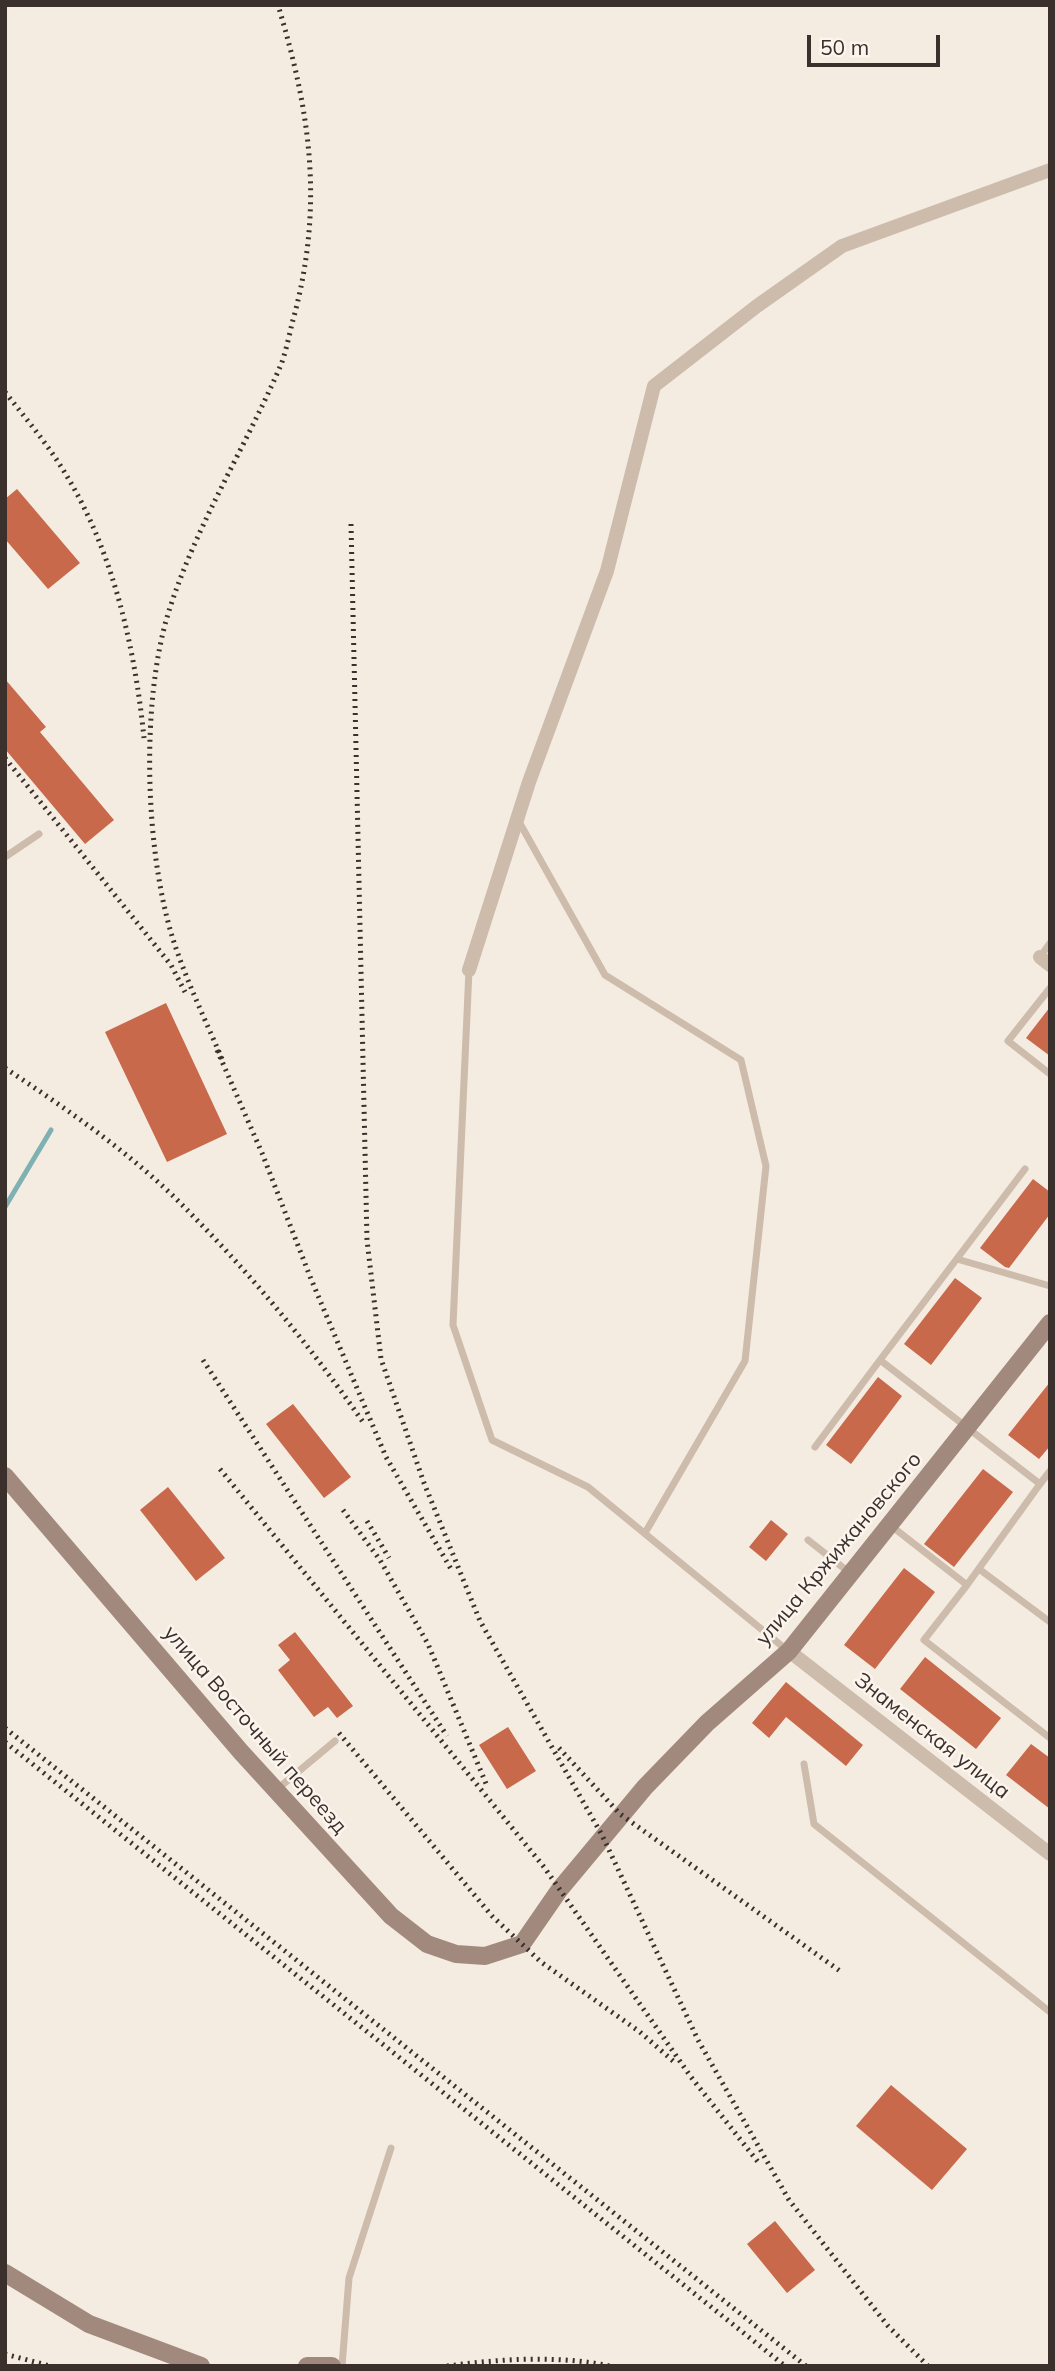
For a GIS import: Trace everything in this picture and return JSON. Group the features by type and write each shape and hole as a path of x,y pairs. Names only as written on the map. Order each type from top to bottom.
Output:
{"street":[{"path":"469,970 517,819 607,571 654,386 757,306 842,246 1050,170"},
{"name":"улица Кржижановского","path":"507,1952 522,1944 559,1889 645,1787 707,1723 789,1651 1049,1326"},
{"name":"улица Восточный переезд","path":"5,1476 275,1791 391,1916 427,1944 456,1954 485,1956 507,1952"},
{"name":"Знаменская улица","path":"789,1651 1050,1854"},
{"path":"5,2273 89,2324 201,2366"},
{"path":"307,2366 332,2366"}],"lane":[{"path":"517,819 605,975 741,1060 766,1166 744,1361 645,1533"},
{"path":"5,858 39,834"},
{"path":"1045,961 1050,943"},
{"path":"469,970 453,1325 492,1440 588,1487 789,1651"},
{"path":"1050,988 1008,1041 1050,1074"},
{"path":"815,1447 1025,1169"},
{"path":"957,1259 1050,1286"},
{"path":"880,1360 1040,1484"},
{"path":"1050,1471 924,1640 1050,1738"},
{"path":"890,1525 967,1585"},
{"path":"808,1540 851,1574"},
{"path":"979,1569 1050,1622"},
{"path":"275,1791 335,1741"},
{"path":"804,1764 814,1824 1050,2012"},
{"path":"342,2366 349,2278 391,2148"}],"building":[{"path":"17,489 80,563 48,589 5,539 5,499"},
{"path":"5,679 46,727 40,732 114,820 85,844 5,749"},
{"path":"166,1003 227,1134 167,1162 105,1032"},
{"path":"1050,1007 1050,1056 1026,1038"},
{"path":"1033,1179 1050,1192 1050,1214 1009,1268 1005,1267 980,1248"},
{"path":"955,1278 982,1298 931,1365 904,1344"},
{"path":"878,1377 902,1396 851,1464 826,1445"},
{"path":"1050,1382 1050,1446 1039,1459 1008,1435"},
{"path":"293,1404 351,1477 324,1498 266,1424"},
{"path":"983,1469 1013,1492 954,1567 924,1544"},
{"path":"168,1487 225,1558 196,1581 140,1510"},
{"path":"771,1520 788,1534 766,1561 749,1547"},
{"path":"904,1568 935,1592 875,1669 844,1645"},
{"path":"295,1632 353,1706 337,1718 328,1707 314,1717 278,1670 290,1660 278,1645"},
{"path":"925,1657 1001,1718 976,1749 900,1689"},
{"path":"786,1682 863,1745 846,1766 786,1717 769,1738 752,1723"},
{"path":"508,1727 536,1771 507,1789 479,1745"},
{"path":"1031,1744 1050,1758 1050,1809 1006,1775"},
{"path":"891,2085 967,2149 932,2190 856,2126"},
{"path":"775,2221 815,2270 787,2293 747,2244"}],"waterway":[{"path":"5,1207 51,1130"}],"railway":[{"path":"222,1059 183,967 163,900 152,818 150,732 153,689 168,614 192,550 280,367 303,279 311,200 310,161 299,85 278,5"},
{"path":"5,392 61,467 98,539 110,571 128,637 144,738"},
{"path":"351,524 367,1240 381,1359 424,1483 480,1621 602,1835 698,2040 789,2200 888,2326 928,2366"},
{"path":"5,758 171,965 185,992"},
{"path":"217,1050 386,1457 451,1569"},
{"path":"5,1068 103,1137 172,1195 284,1317 365,1425"},
{"path":"203,1360 447,1736"},
{"path":"220,1469 544,1867 691,2077 758,2162"},
{"path":"343,1510 380,1560 428,1644 487,1786"},
{"path":"367,1521 389,1558"},
{"path":"5,1728 806,2366"},
{"path":"339,1733 492,1916 541,1962 640,2032 673,2061"},
{"path":"5,1742 785,2366"},
{"path":"559,1748 620,1814 840,1971"},
{"path":"5,2354 50,2366"},
{"path":"447,2366 529,2359 570,2360 610,2366"}]}
